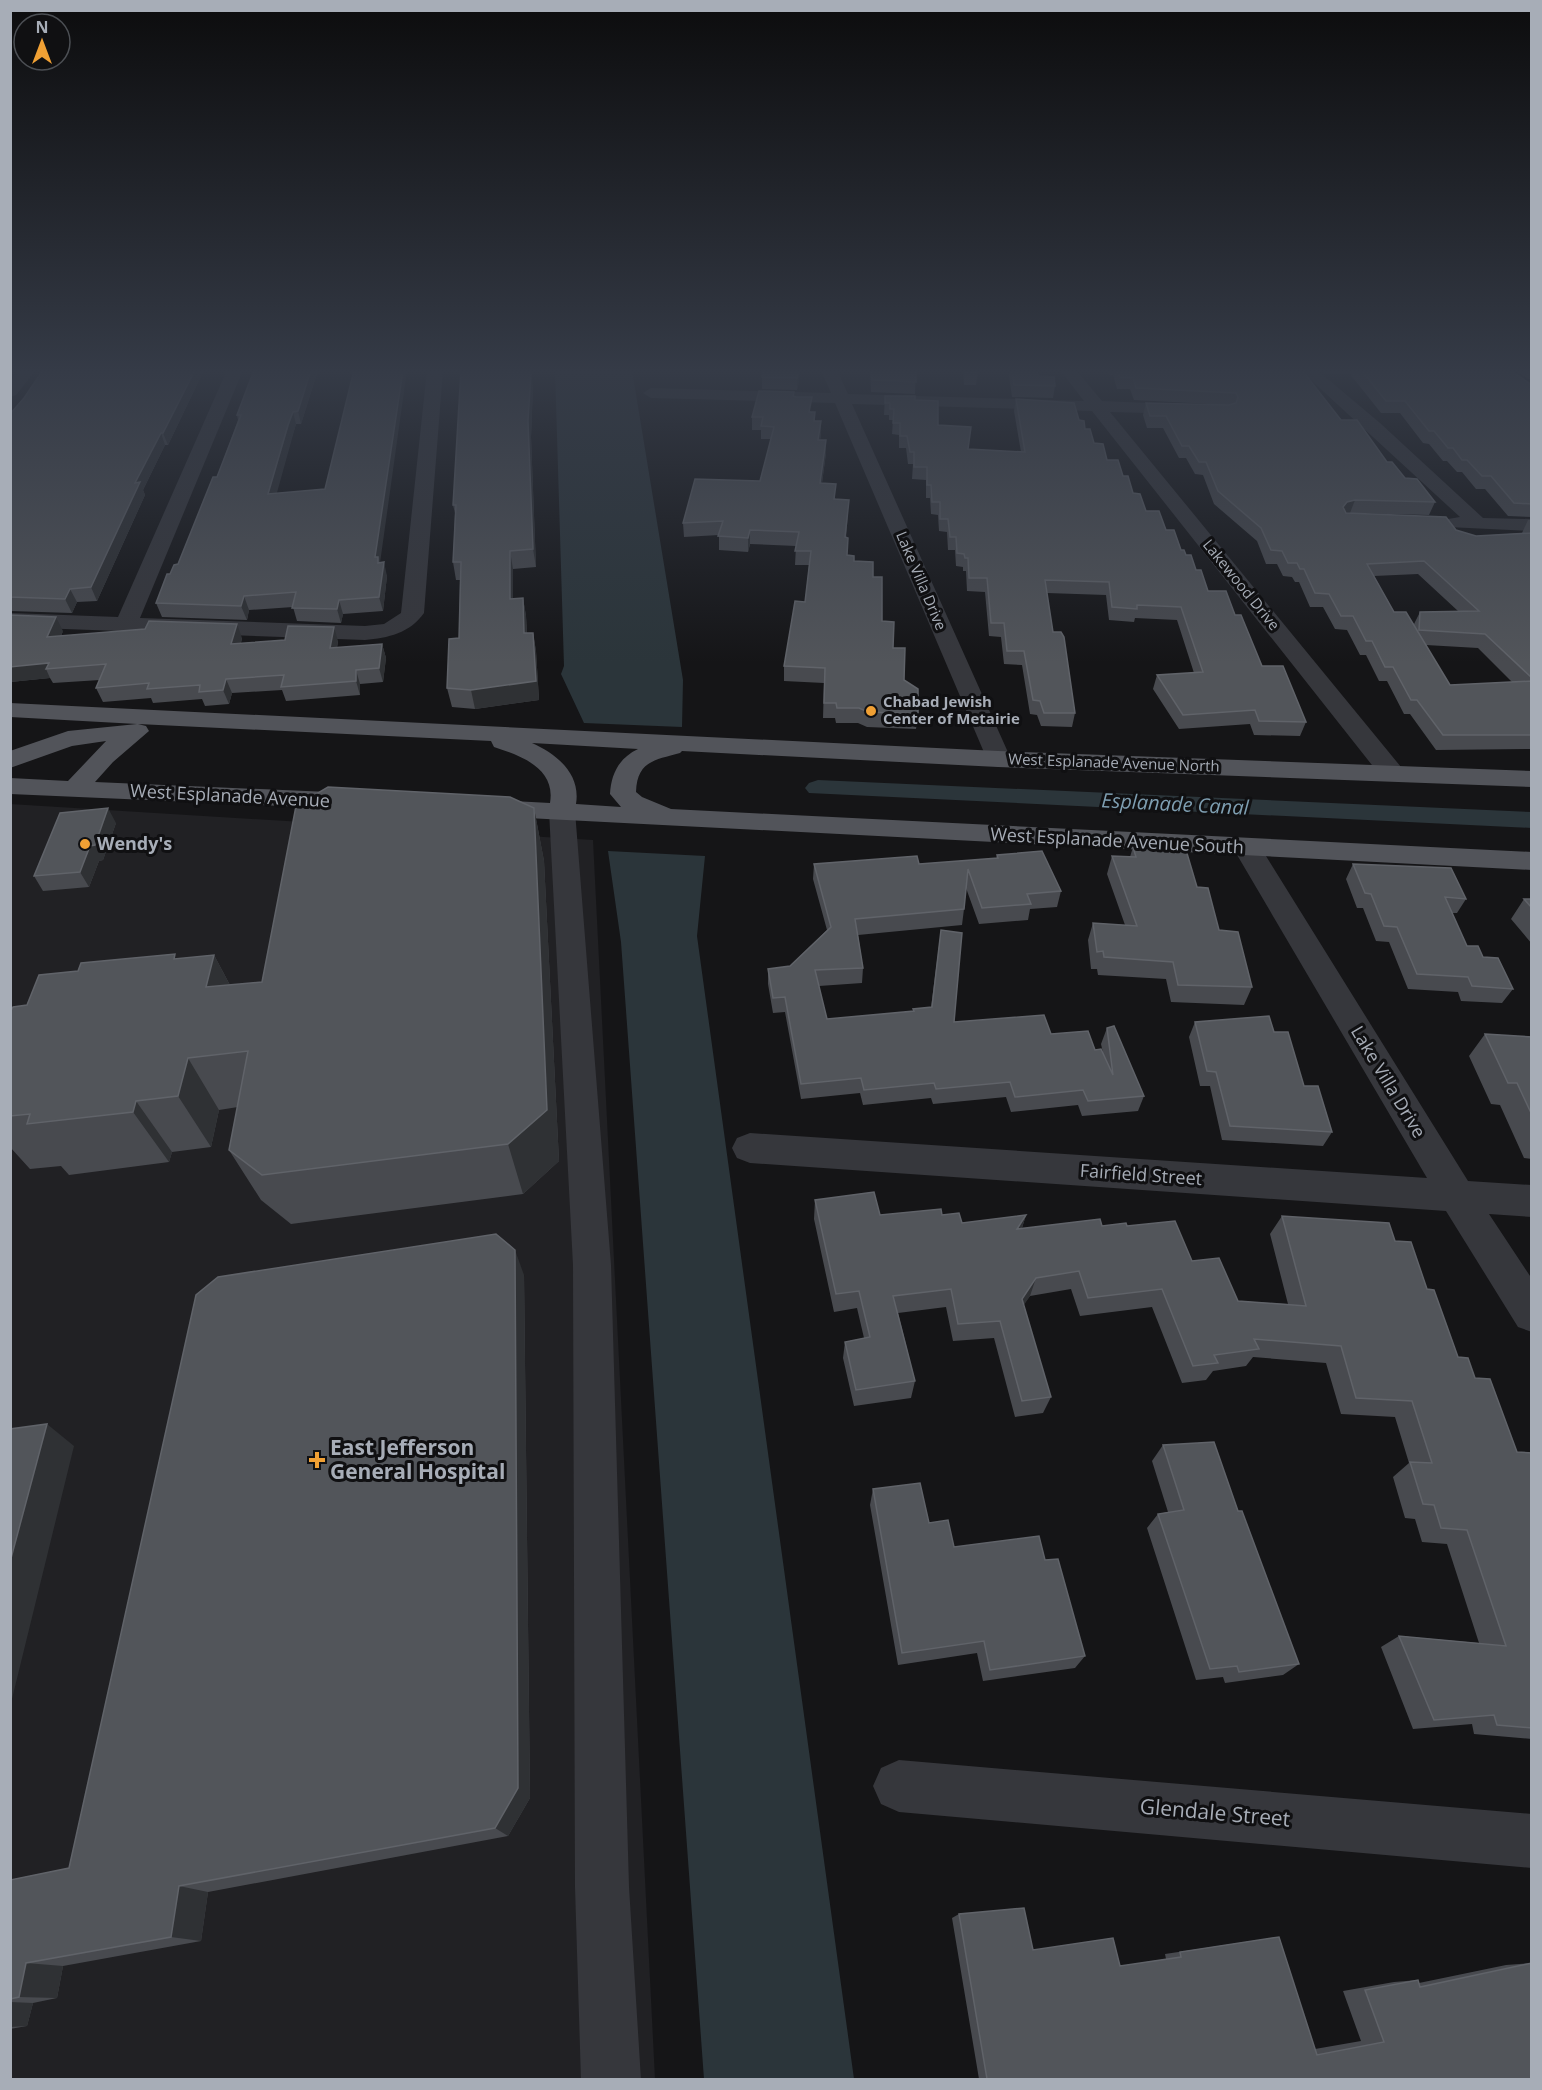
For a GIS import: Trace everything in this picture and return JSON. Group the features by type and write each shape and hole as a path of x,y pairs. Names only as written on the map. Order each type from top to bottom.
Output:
{"main road":[{"path":"10,710 696,745"},
{"path":"12,788 11,757 68,739 229,721"},
{"path":"76,788 93,766 114,745 138,730"},
{"path":"470,732 522,748 543,758 565,788 561,811"},
{"name":"West Esplanade Avenue North","path":"696,745 1532,779"},
{"path":"667,818 633,803 623,794 622,780 634,764 654,750 696,745"},
{"name":"West Esplanade Avenue","path":"12,788 76,788 376,802"},
{"path":"469,807 667,818"},
{"name":"West Esplanade Avenue South","path":"667,818 1532,861"}],"street":[{"path":"126,625 193,468"},
{"path":"10,620 365,633 385,630 404,623 413,613 426,468"},
{"name":"Lake Villa Drive","path":"872,468 998,759"},
{"name":"Lakewood Drive","path":"1146,468 1392,773"},
{"path":"1417,468 1478,524"},
{"path":"1431,523 1532,525"},
{"path":"561,811 592,1265 602,1887 611,2079"},
{"name":"Lake Villa Drive","path":"1247,848 1457,1196 1532,1314"},
{"name":"Fairfield Street","path":"750,1148 1532,1201"},
{"name":"Glendale Street","path":"899,1786 1532,1841"}],"shaded area":[{"path":"558,468 648,468 683,680 682,727 584,723 561,674 564,666"},
{"name":"East Jefferson General Hospital","path":"10,804 593,840 655,2079 11,2079"},
{"path":"608,851 705,856 697,936 854,2079 704,2079 621,942"}],"building":[{"path":"10,468 143,468 135,483 140,482 91,587 70,589 65,599 10,597"},
{"path":"221,468 276,468 268,494 325,489 330,468 388,468 375,557 378,557 378,563 384,562 379,597 339,600 337,609 292,608 296,592 244,596 241,606 156,603 167,574 170,574 174,565 178,564 213,477 217,477"},
{"path":"455,468 530,468 533,549 510,551 510,599 523,598 524,633 533,633 536,681 471,690 447,688 449,639 459,638 461,562 453,562 456,505 453,505"},
{"path":"763,468 822,468 820,483 836,484 834,499 849,500 845,537 848,538 847,555 854,556 854,561 873,562 873,577 882,577 882,621 894,622 893,648 905,648 904,680 918,689 918,714 837,708 836,703 824,703 825,668 784,666 795,601 805,602 811,551 795,551 799,532 750,530 748,538 718,536 723,521 683,523 695,479 760,481"},
{"path":"927,468 1120,468 1123,476 1128,476 1133,493 1140,494 1146,511 1159,511 1166,530 1174,530 1181,550 1184,550 1186,555 1191,555 1196,570 1201,570 1208,591 1226,591 1235,615 1241,615 1262,666 1283,666 1306,722 1259,721 1255,710 1183,715 1157,675 1203,672 1181,607 1137,605 1137,609 1112,607 1109,582 1045,580 1053,632 1061,632 1064,637 1075,713 1044,713 1040,701 1033,700 1024,651 1007,651 1004,623 991,623 987,578 969,578 968,558 965,558 964,554 957,553 956,537 950,537 948,519 940,519 940,502 932,502 931,485 927,485"},
{"path":"1208,468 1396,468 1405,478 1417,479 1435,502 1355,500 1347,502 1343,507 1346,513 1446,517 1456,530 1476,536 1532,533 1532,678 1485,634 1419,630 1420,612 1479,611 1424,561 1367,564 1394,612 1406,612 1450,685 1532,681 1532,735 1443,735 1417,700 1411,700 1393,667 1385,667 1372,641 1366,641 1353,616 1341,616 1329,594 1315,593 1304,569 1300,569 1297,563 1288,563 1282,551 1271,550 1261,528 1218,491"},
{"path":"1474,468 1532,468 1532,504 1514,503 1491,476 1482,476"},
{"path":"10,615 56,617 47,637 145,629 149,621 237,624 231,644 285,640 288,626 334,627 330,648 382,644 379,668 356,670 356,681 281,687 284,675 226,679 223,690 199,692 200,685 147,689 149,683 96,688 106,664 46,669 49,663 10,667"},
{"path":"328,787 510,797 534,808 547,1110 508,1144 262,1175 229,1150 248,1051 188,1058 178,1096 136,1101 133,1112 27,1124 30,1114 10,1116 10,1012 13,1007 27,1005 39,975 78,971 81,963 175,954 174,959 214,955 206,987 262,982 296,806"},
{"path":"108,808 95,845 90,846 80,872 34,876 60,813"},
{"path":"1133,847 1186,850 1197,887 1208,888 1219,930 1238,932 1252,987 1178,985 1173,962 1104,957 1103,951 1097,952 1093,923 1137,926 1112,856 1136,857"},
{"path":"1042,851 1061,891 1027,894 1031,904 982,908 968,869 964,909 855,919 863,968 815,970 827,1019 914,1011 913,1009 932,1007 941,930 962,933 954,1022 1044,1015 1051,1034 1088,1031 1095,1050 1101,1049 1113,1075 1107,1028 1114,1026 1144,1096 1088,1101 1083,1090 1015,1097 1010,1082 936,1089 934,1083 864,1090 861,1078 801,1084 785,997 773,998 768,969 790,966 831,927 814,864 917,856 919,864 998,858 997,855"},
{"path":"1353,864 1451,868 1466,899 1445,897 1467,946 1478,946 1483,957 1498,958 1513,989 1472,986 1468,977 1417,974 1397,927 1384,926 1371,894 1365,893"},
{"path":"1524,899 1532,899 1532,908"},
{"path":"1269,1016 1274,1032 1288,1032 1304,1086 1318,1086 1332,1132 1230,1126 1216,1072 1207,1071 1195,1022"},
{"path":"1485,1034 1532,1037 1532,1115 1517,1083 1508,1083"},
{"path":"874,1192 880,1215 941,1209 942,1215 959,1213 962,1223 1026,1215 1017,1229 1100,1219 1102,1226 1175,1221 1192,1261 1219,1258 1238,1301 1306,1306 1282,1216 1389,1223 1395,1241 1411,1242 1427,1289 1434,1290 1458,1357 1468,1358 1475,1378 1490,1379 1517,1452 1532,1453 1532,1728 1497,1725 1494,1715 1434,1720 1399,1636 1506,1646 1467,1530 1441,1528 1434,1505 1423,1504 1410,1462 1432,1463 1412,1401 1356,1398 1341,1346 1254,1339 1259,1349 1214,1355 1218,1363 1193,1366 1162,1289 1088,1298 1079,1271 1036,1278 1022,1299 1051,1397 1022,1401 1000,1321 958,1324 951,1289 893,1296 915,1381 856,1390 845,1342 870,1337 859,1291 836,1294 815,1200"},
{"path":"496,1234 515,1250 518,1788 495,1828 179,1886 171,1937 26,1963 19,1997 10,1999 10,1880 69,1868 196,1295 218,1277"},
{"path":"47,1424 10,1562 10,1429"},
{"path":"1214,1442 1238,1511 1242,1511 1299,1664 1239,1672 1237,1666 1210,1669 1158,1514 1184,1510 1163,1445"},
{"path":"920,1483 929,1523 948,1520 954,1547 1039,1536 1045,1560 1058,1559 1085,1656 990,1670 984,1641 902,1653 873,1489"},
{"path":"1024,1908 1033,1950 1113,1938 1120,1966 1181,1957 1180,1952 1279,1937 1317,2055 1384,2042 1365,1990 1418,1980 1420,1987 1532,1963 1532,2079 987,2079 959,1914"}],"waterway":[{"name":"Esplanade Canal","path":"818,788 1532,820"}],"place":[{"name":"Chabad Jewish Center of Metairie","path":"871,711"},
{"name":"Wendy's","path":"85,844"},
{"name":"East Jefferson General Hospital","path":"317,1460"}]}
